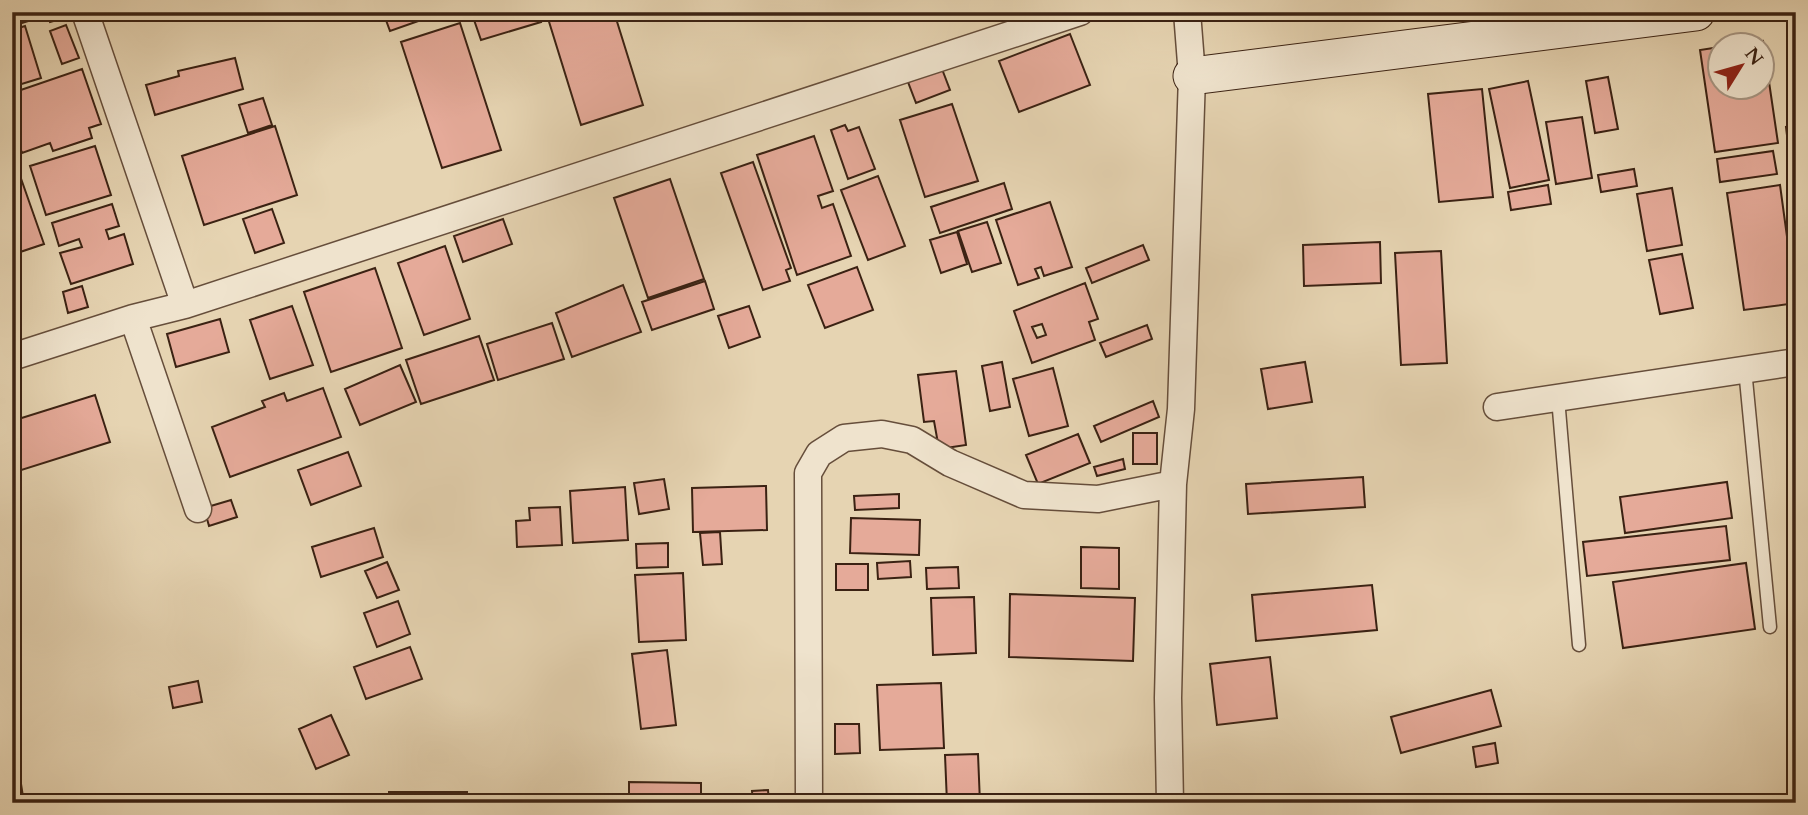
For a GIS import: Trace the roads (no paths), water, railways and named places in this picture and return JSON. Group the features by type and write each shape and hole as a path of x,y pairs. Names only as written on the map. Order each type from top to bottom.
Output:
{"street":[{"path":"85,12 186,305"},
{"path":"12,357 133,318 186,305 1080,12"},
{"path":"1170,803 1168,698 1173,484 1181,409 1192,76 1187,12"},
{"path":"1192,76 1696,12"},
{"path":"133,318 198,509"},
{"path":"1497,407 1796,362"},
{"path":"809,803 808,473 819,454 844,438 882,434 912,440 950,463 1024,495 1098,499 1173,484"}],"lane":[{"path":"1745,369 1770,627"},
{"path":"1558,398 1578,645"}]}
